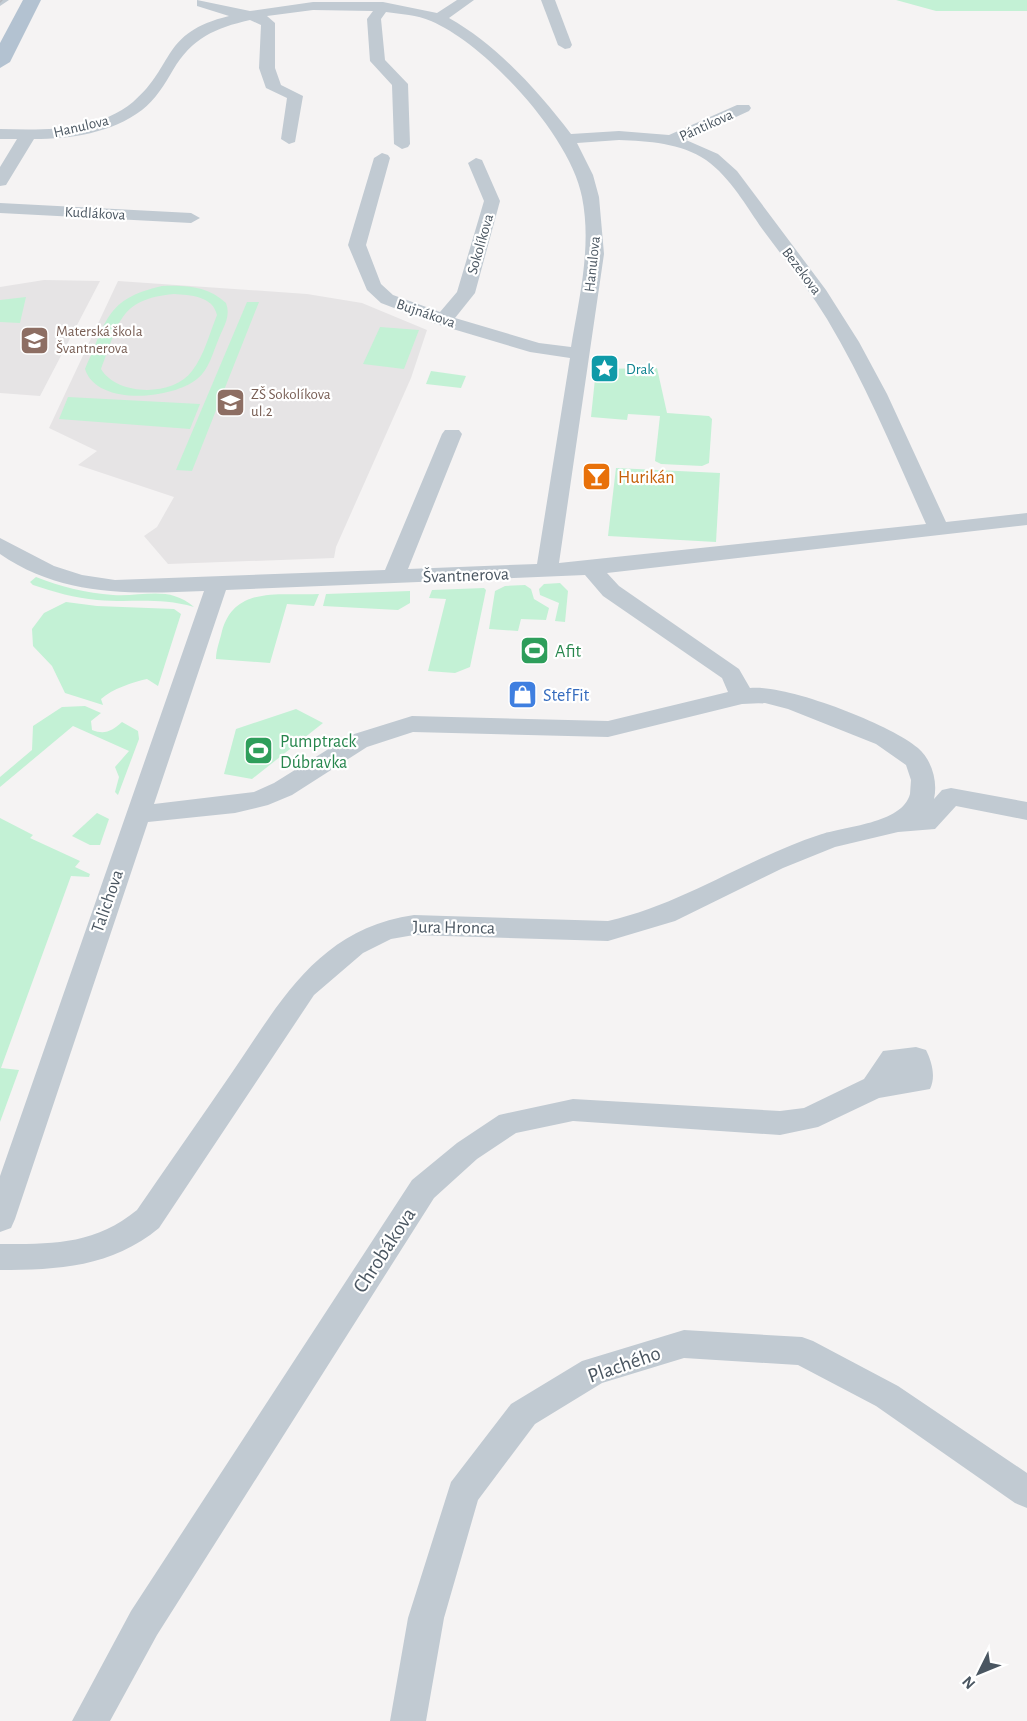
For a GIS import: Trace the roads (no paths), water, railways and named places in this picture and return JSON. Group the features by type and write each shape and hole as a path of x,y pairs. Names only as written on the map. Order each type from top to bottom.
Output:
{"main road":[{"path":"0,62 32,0"}],"street":[{"path":"438,19 467,0"},
{"path":"548,0 565,45"},
{"path":"195,34 189,28 203,2 216,11 261,18 268,23 267,68 274,88 296,96 289,139"},
{"name":"Hanulova","path":"0,134 56,134 95,125 136,107 152,91 168,63 195,34 220,22 277,7 344,2 383,6 420,12 463,33 547,111 583,164 596,216 595,254 547,571"},
{"path":"383,6 374,19 378,61 400,84 402,144"},
{"name":"Pántikova","path":"670,141 743,108"},
{"path":"0,181 27,135"},
{"name":"Bezekova","path":"568,140 624,136 670,141 703,152 723,168 826,303 860,360 939,529"},
{"name":"Bujnákova","path":"382,158 357,245 373,286 387,299 443,320 537,348 579,354"},
{"name":"Sokolíkova","path":"443,320 466,293 492,201 484,187 476,163"},
{"name":"Kudlákova","path":"0,208 191,218"},
{"path":"393,578 452,434"},
{"name":"Švantnerova","path":"0,544 39,568 90,583 132,587 393,578 591,568 1027,520"},
{"path":"591,568 611,591 731,674 742,696"},
{"name":"Talichova","path":"0,1220 136,815 217,584"},
{"path":"136,815 235,804 259,799 283,789 359,741 412,724 608,729 742,696 765,695 784,699 900,746 916,761 923,778 923,794 918,805 903,817"},
{"name":"Jura Hronca","path":"0,1257 59,1257 101,1249 119,1242 138,1228 148,1219 304,988 328,962 375,935 394,928 414,926 608,932 692,902 810,847 903,817 926,823 951,796 1027,811"},
{"name":"Chrobákova","path":"90,1721 144,1623 423,1189 467,1151 509,1123 573,1110 780,1123 808,1119 874,1087"},
{"name":"Plachého","path":"408,1721 426,1618 463,1493 523,1414 593,1371 684,1344 802,1351 887,1396 1027,1491"}],"place":[{"name":"Materská škola Švantnerova","path":"35,340"},
{"name":"Drak","path":"605,369"},
{"name":"ZŠ Sokolíkova ul.2","path":"230,403"},
{"name":"Hurikán","path":"597,477"},
{"name":"Afit","path":"534,651"},
{"name":"StefFit","path":"522,695"},
{"name":"Pumptrack Dúbravka","path":"259,751"}]}
